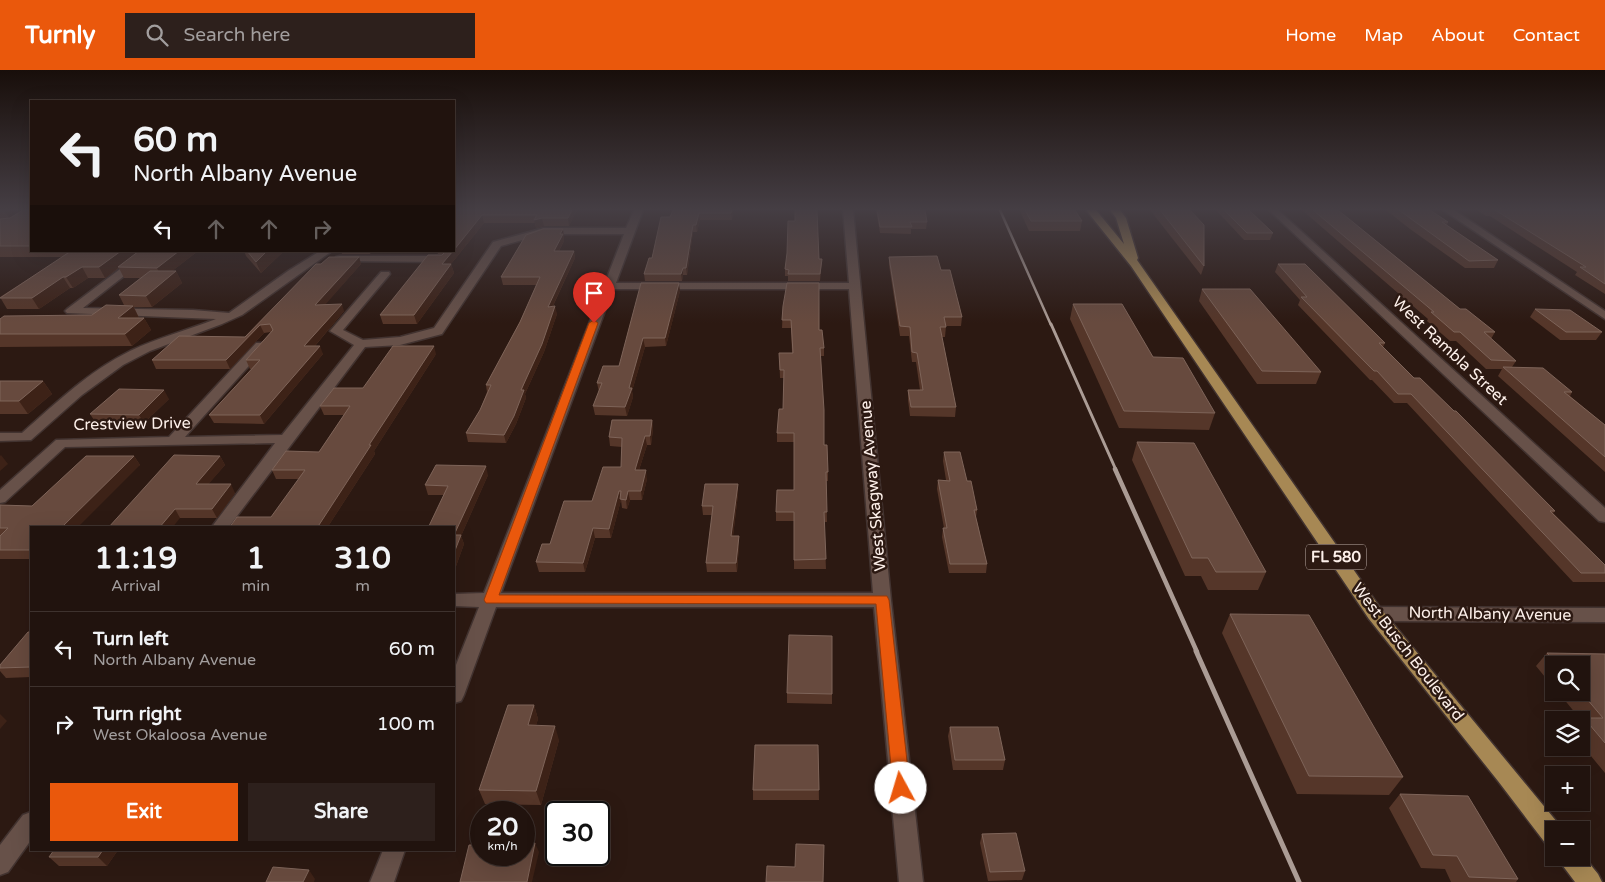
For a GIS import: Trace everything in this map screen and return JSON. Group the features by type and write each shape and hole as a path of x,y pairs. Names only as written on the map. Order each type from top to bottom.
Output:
{"main road":[{"name":"West Busch Boulevard","path":"1122,248 1135,264 1375,614 1545,824"},
{"name":"West Busch Boulevard","path":"1130,248 1135,264"},
{"path":"1577,866 1590,882"}],"street":[{"path":"385,274 336,331 362,344 400,341 438,330 494,248"},
{"path":"455,692 623,248"},
{"name":"West Skagway Avenue","path":"852,248 882,600 911,882"},
{"name":"West Rambla Street","path":"1314,248 1605,517"},
{"path":"1504,248 1605,316"},
{"path":"150,252 71,311 193,313 230,316"},
{"path":"0,437 26,437 93,379 133,355 230,316 248,306 293,272 323,255 443,259"},
{"path":"608,286 856,286"},
{"path":"173,441 268,337"},
{"path":"220,526 362,344"},
{"name":"Crestview Drive","path":"0,498 61,442 286,439"},
{"path":"455,600 882,600"},
{"name":"North Albany Avenue","path":"1375,614 1605,616"},
{"path":"0,864 30,823"},
{"path":"382,882 394,851"}],"building":[{"path":"518,248 556,248 554,251 574,251 548,307 555,306 542,344 521,390 524,390 514,416 504,435 466,433 480,410 491,385 486,385 520,322 540,277 501,277"},
{"path":"654,248 689,248 686,268 683,268 681,274 644,274 649,258 652,258"},
{"path":"787,248 819,248 819,259 822,259 820,274 788,274 789,270 785,269"},
{"path":"1190,248 1204,248 1204,266"},
{"path":"1358,248 1385,248 1460,309 1466,309 1495,332 1484,332 1516,361 1491,360 1460,332 1454,332 1431,312 1434,312"},
{"path":"1451,248 1480,248 1498,260 1469,261"},
{"path":"1555,248 1605,248 1605,284 1580,267 1586,267"},
{"path":"69,252 120,252 99,267 82,267 63,277 32,298 0,298"},
{"path":"138,252 178,252 157,268 118,267"},
{"path":"248,252 266,252 256,262"},
{"path":"445,252 452,252 442,264 451,264 414,315 380,315 428,255 442,255"},
{"path":"937,256 941,270 950,270 962,317 944,317 946,327 940,327 956,407 911,407 908,390 923,390 917,353 912,352 910,327 900,326 889,257"},
{"path":"329,257 359,257 315,305 342,304 304,346 320,346 260,415 209,415 260,360 246,360 273,330 270,324 260,325 226,360 152,360 179,336 245,337 316,264 321,264"},
{"path":"1278,264 1305,264 1385,343 1379,343 1414,378 1420,378 1456,411 1555,511 1550,511 1605,565 1605,573 1581,573 1411,394 1398,394 1301,297 1307,297"},
{"path":"150,271 176,271 146,296 119,295"},
{"path":"641,283 679,283 665,338 643,338 629,388 632,388 625,407 593,406 602,383 597,383 603,366 619,366"},
{"path":"787,283 819,283 819,330 822,330 824,348 820,348 824,445 827,445 828,472 826,472 827,512 824,512 826,559 794,560 794,512 776,512 777,490 794,490 794,433 777,433 779,409 783,409 784,370 780,370 779,353 793,353 791,320 782,320"},
{"path":"1202,289 1250,289 1321,372 1262,371"},
{"path":"1073,304 1122,304 1153,357 1183,358 1215,413 1124,411"},
{"path":"106,305 133,306 118,318 144,318 125,334 0,334 0,319 4,316 92,315"},
{"path":"1535,309 1570,310 1602,332 1566,332"},
{"path":"393,346 434,346 318,526 230,526 237,517 271,517 305,470 272,470 286,451 319,452 350,406 320,406 334,388 363,388"},
{"path":"1503,367 1543,368 1572,392 1564,392 1605,425 1605,457"},
{"path":"0,381 43,381 19,401 0,401"},
{"path":"119,389 164,390 139,415 90,414"},
{"path":"612,420 652,420 650,436 645,436 635,470 646,470 641,491 628,491 626,500 620,499 621,491 619,491 609,529 593,528 583,563 536,562 542,544 550,544 564,501 592,501 603,467 621,467 622,438 609,437"},
{"path":"1137,442 1194,443 1266,572 1216,572 1208,558 1192,558"},
{"path":"944,452 960,452 967,481 971,481 977,510 974,510 987,564 950,564 943,528 947,528 938,480 950,481"},
{"path":"174,455 220,456 196,484 231,484 212,509 175,509 161,526 110,526"},
{"path":"86,456 134,456 63,526 30,526 30,550 0,550 0,536 8,528 0,528 0,505 32,506"},
{"path":"436,465 486,466 455,533 455,526 429,526 448,486 425,485"},
{"path":"705,484 738,484 731,536 739,536 736,563 706,563 713,506 702,506"},
{"path":"455,535 461,535 455,550"},
{"path":"1230,614 1309,615 1403,777 1309,776"},
{"path":"30,632 30,667 0,668 0,665"},
{"path":"789,635 832,636 832,694 787,693"},
{"path":"1547,653 1605,654 1605,743 1590,725 1590,718 1603,718 1589,701 1590,656 1550,656"},
{"path":"508,705 534,705 528,725 555,726 536,791 479,790"},
{"path":"950,727 998,727 1005,760 955,760"},
{"path":"755,745 818,745 819,790 753,790"},
{"path":"1400,794 1468,796 1518,879 1469,877 1457,856 1433,855"},
{"path":"1016,833 1025,871 990,872 982,834"},
{"path":"796,844 824,845 823,882 766,882 767,866 795,867"},
{"path":"469,845 470,866 530,866 527,882 460,882"},
{"path":"53,851 102,851 98,857 49,857"},
{"path":"273,867 309,870 303,882 266,882"}],"railway":[{"path":"1017,248 1051,325"},
{"path":"1051,324 1116,470"},
{"path":"1115,469 1197,652"},
{"path":"1196,651 1299,882"}],"route":[{"path":"594,323 490,600 882,600 901,788"}]}
